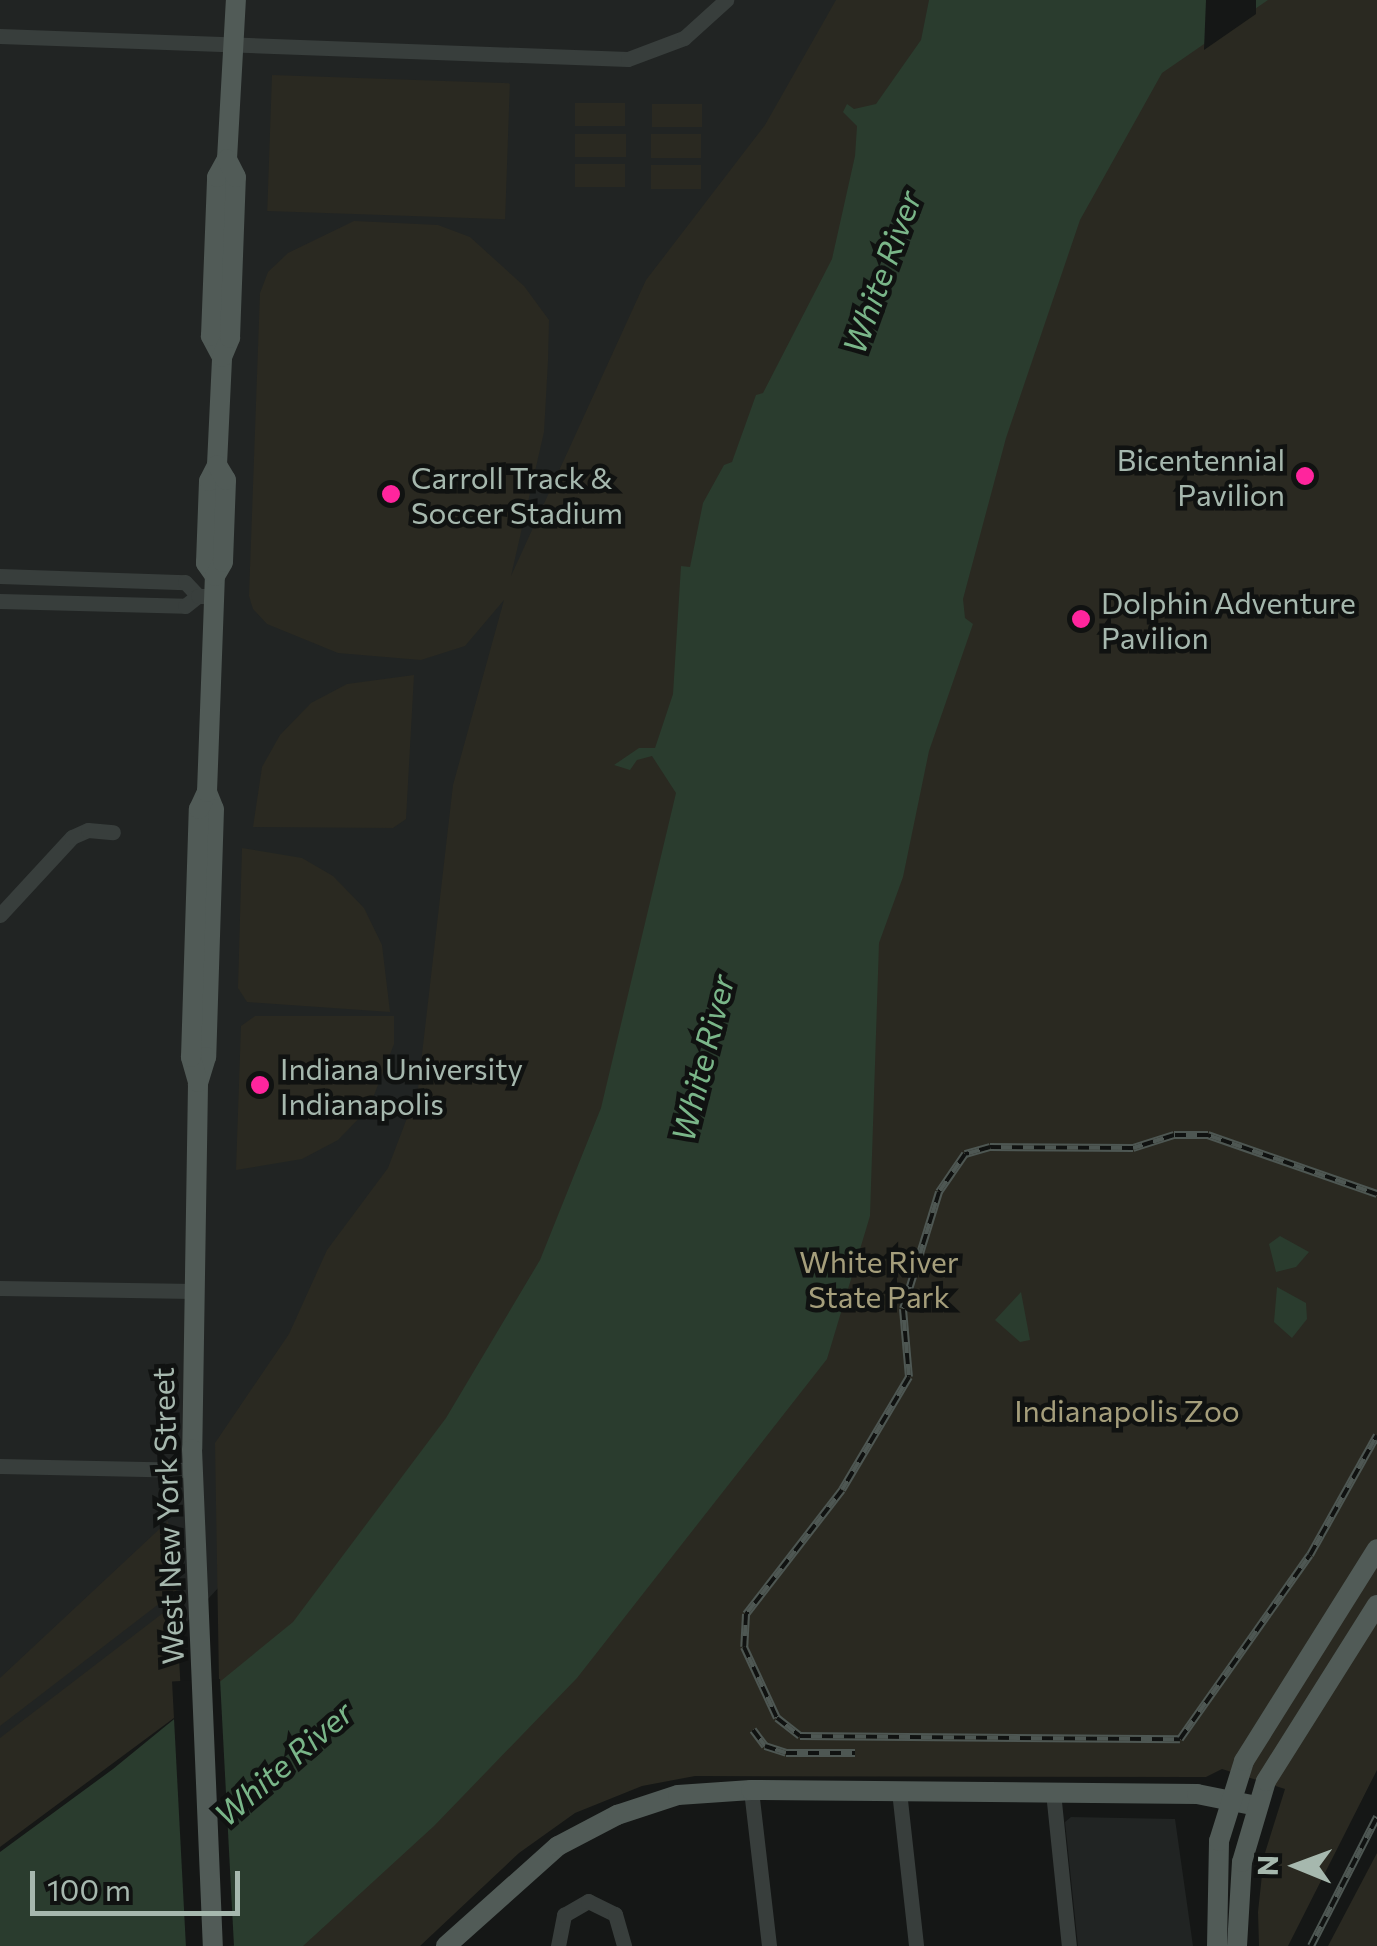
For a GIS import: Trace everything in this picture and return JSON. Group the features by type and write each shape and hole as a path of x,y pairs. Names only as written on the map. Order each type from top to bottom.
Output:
{"main road":[{"name":"West New York Street","path":"213,1946 193,1470 194,1292 198,1084 206,1057 214,809 207,792 209,589 223,562 226,480 218,465 222,357 230,338 236,177 227,159 236,0"},
{"path":"1217,1946 1216,1870 1229,1800 1260,1726 1377,1549"},
{"path":"1237,1946 1238,1888 1257,1806 1286,1740 1377,1605"},
{"path":"446,1946 531,1865 586,1829 668,1798 752,1790 1054,1792 1229,1800 1257,1806"}],"street":[{"path":"0,36 628,58 684,38 726,0"},
{"path":"0,576 185,582 209,589"},
{"path":"0,600 184,606 209,589"},
{"path":"0,915 72,836 113,832"},
{"path":"0,1288 194,1292"},
{"path":"0,1466 193,1470"},
{"path":"752,1790 769,1946"},
{"path":"898,1791 916,1946"},
{"path":"1054,1792 1069,1946"},
{"path":"558,1946 560,1924 579,1904 603,1904 620,1922 624,1946"}],"shaded area":[{"name":"Indiana University Indianapolis","path":"0,0 884,0 389,1403 100,1716 0,1780"},
{"path":"1071,1817 1175,1819 1193,1946 1078,1946 1065,1822"}],"green space":[{"name":"White River State Park","path":"836,0 1377,0 1377,1770 1288,1946 1259,1946 1258,1912 1264,1856 1285,1789 1222,1769 1206,1777 695,1776 642,1786 575,1813 519,1853 420,1946 234,1946 219,1682 215,1443 289,1334 327,1250 388,1168 418,1089 453,785 504,600 465,646 421,660 338,653 267,624 253,609 249,596 260,293 268,272 288,253 354,221 438,225 470,237 524,286 549,320 548,361 544,432 511,576 646,280 765,125"},
{"path":"272,75 510,83 505,219 267,211"},
{"path":"575,103 625,103 625,126 575,126"},
{"path":"652,104 702,104 702,127 652,127"},
{"path":"575,134 626,134 626,157 575,157"},
{"path":"651,134 701,134 701,158 651,158"},
{"path":"575,164 625,164 625,187 575,187"},
{"path":"651,165 701,165 701,189 651,189"},
{"path":"414,675 406,819 393,828 253,827 262,767 280,735 311,703 347,684"},
{"path":"242,848 302,858 333,876 364,908 382,945 390,1012 247,1002 238,988"},
{"path":"255,1016 394,1016 394,1044 369,1108 338,1140 302,1159 236,1170 241,1026"},
{"path":"168,1521 177,1590 0,1726 0,1678"},
{"path":"176,1603 182,1712 0,1847 0,1738"},
{"path":"1377,1853 1377,1946 1328,1946"}],"water":[{"name":"White River","path":"929,0 1268,0 1162,73 1080,220 1006,438 963,599 965,618 973,624 929,751 903,877 879,943 870,1216 827,1359 577,1678 434,1826 303,1946 0,1946 0,1852 113,1769 293,1622 446,1418 540,1260 601,1108 676,793 652,756 637,760 630,770 614,765 639,748 655,748 673,694 681,566 690,567 703,503 724,465 732,462 756,395 763,393 832,259 855,156 857,126 843,112 847,104 854,109 876,104 921,40"},
{"path":"1280,1236 1309,1252 1296,1267 1276,1272 1269,1244"},
{"path":"1277,1287 1306,1303 1307,1319 1292,1338 1274,1322"},
{"path":"1021,1292 1030,1340 1020,1342 995,1320"}],"pier":[{"path":"1206,0 1256,0 1256,14 1204,50"},
{"path":"220,1679 234,1946 186,1946 172,1682"}],"railway":[{"path":"1377,1194 1208,1135 1174,1135 1133,1148 990,1147 965,1154 939,1192 903,1309 909,1377 842,1490 746,1614 744,1647 777,1718 800,1736 1180,1739 1310,1555 1377,1435"},
{"path":"753,1730 765,1746 786,1753 855,1753"},
{"path":"1311,1946 1377,1817"}],"place":[{"name":"Bicentennial Pavilion","path":"1305,476"},
{"name":"Carroll Track & Soccer Stadium","path":"391,494"},
{"name":"Dolphin Adventure Pavilion","path":"1081,619"},
{"name":"Indiana University Indianapolis","path":"260,1085"}],"park label":[{"name":"Indianapolis Zoo","path":"1127,1410"}]}
